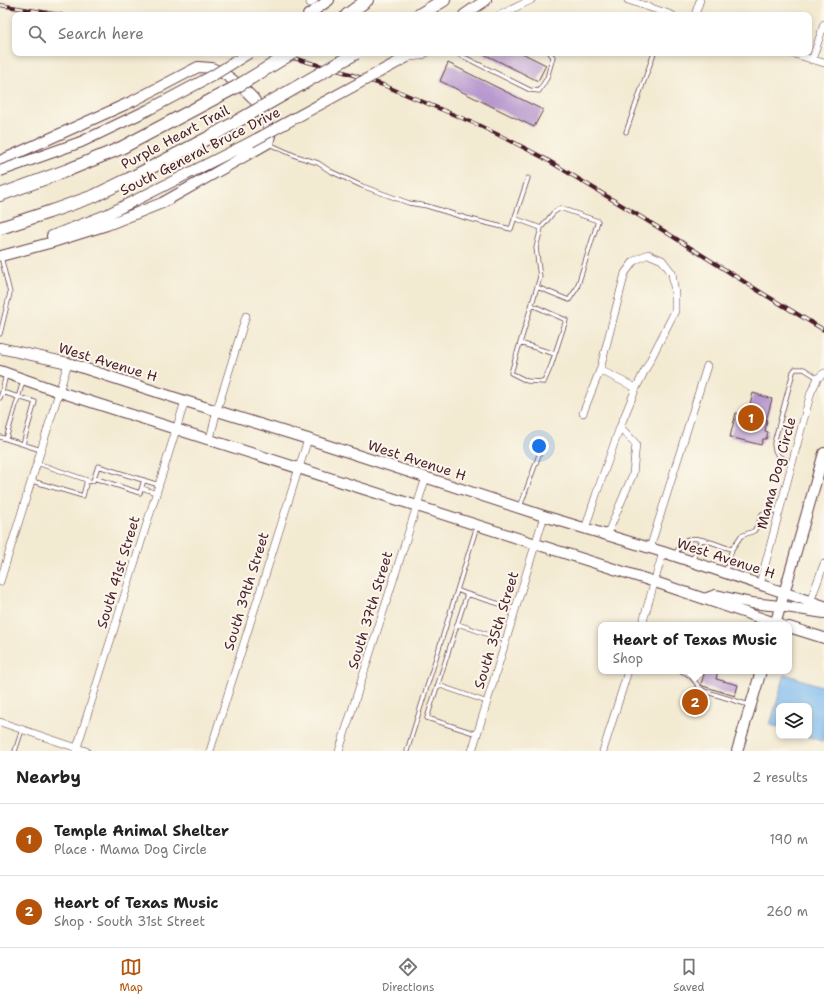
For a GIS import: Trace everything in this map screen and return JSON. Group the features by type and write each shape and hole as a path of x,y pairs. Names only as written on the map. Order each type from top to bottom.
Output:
{"highway":[{"path":"351,12 367,0"},
{"path":"414,12 431,0"},
{"path":"424,12 444,0"},
{"name":"Purple Heart Trail","path":"0,195 68,170 121,148 236,87 287,56"},
{"name":"Purple Heart Trail","path":"0,228 94,196 208,138 351,56"}],"main road":[{"path":"312,12 329,0"},
{"path":"468,12 486,0"},
{"path":"0,171 81,142 128,120 212,76 244,56"},
{"name":"South General Bruce Drive","path":"0,256 106,215 251,142 407,56"},
{"path":"0,161 133,101 198,67 212,68 226,75 242,87 253,98 265,116 270,136 268,143 162,203 107,225 53,242 0,256"},
{"name":"West Avenue H","path":"0,348 68,363 544,516 692,561 824,606"},
{"path":"3,372 60,392 655,582 771,622"},
{"path":"777,622 780,606 824,453"},
{"path":"704,599 716,596 751,603 824,613"},
{"path":"792,628 824,638"},
{"path":"737,751 760,674"}],"street":[{"path":"512,12 531,0"},
{"path":"628,0 661,12"},
{"path":"696,12 700,0"},
{"path":"812,60 824,24"},
{"path":"800,56 824,64"},
{"path":"583,413 600,370 624,273 634,261 648,254 662,260 672,273 675,294 675,311 636,388 620,427 596,495 586,529"},
{"path":"210,439 217,410 246,316"},
{"path":"0,582 68,363"},
{"path":"650,548 707,366"},
{"path":"600,370 636,388"},
{"name":"Mama Dog Circle","path":"760,584 811,392 818,378 824,373"},
{"name":"South 41st Street","path":"77,750 185,401"},
{"path":"607,535 633,474 636,444 620,427"},
{"name":"South 39th Street","path":"210,751 308,439"},
{"name":"South 37th Street","path":"339,751 426,477"},
{"name":"South 35th Street","path":"472,751 544,516"},
{"path":"643,622 663,552"},
{"path":"810,602 824,564"},
{"path":"603,751 627,674"},
{"path":"0,722 77,750 86,751"}],"lane":[{"path":"462,56 530,90 539,91 547,78 552,56"},
{"path":"626,132 653,56"},
{"path":"268,143 296,156 318,163 330,171 362,186 409,203 427,206 466,218 511,229 528,178"},
{"path":"532,305 566,320 552,366 544,382 527,381 511,373 540,277 536,248 541,228 553,213 560,208 598,221 577,288 569,300 537,287"},
{"path":"514,218 541,228"},
{"path":"0,256 10,293 0,333"},
{"path":"520,343 555,354"},
{"path":"792,463 776,454 774,443 793,372 795,369 804,369 818,378"},
{"path":"0,398 2,392 3,372"},
{"path":"6,439 24,379"},
{"path":"2,392 35,402 23,444"},
{"path":"0,437 42,450"},
{"path":"520,508 540,452"},
{"path":"37,463 87,480 86,482"},
{"path":"86,482 93,481 98,466 159,485"},
{"path":"94,478 140,493 144,480"},
{"path":"32,481 83,496 86,482"},
{"path":"142,488 157,493"},
{"path":"725,572 732,549 741,536 754,531 762,514 780,510"},
{"path":"407,751 477,525"},
{"path":"675,556 680,546 686,540 691,538 732,549"},
{"path":"692,561 701,540"},
{"path":"457,590 516,609"},
{"path":"467,594 427,718 477,734"},
{"path":"458,624 506,641"},
{"path":"689,674 699,688 704,691 751,706"},
{"path":"438,685 487,702"},
{"path":"15,751 22,730"}],"water":[{"path":"785,674 824,687 824,742 812,738 812,703 776,703"},
{"path":"776,705 776,726 770,725"}],"building":[{"path":"488,56 528,56 546,65 538,81"},
{"path":"448,63 543,110 534,127 440,81"},
{"path":"753,393 772,399 766,421 765,431 768,432 766,439 763,439 761,445 730,437 736,413 747,416"},
{"path":"704,674 717,674 716,679 738,685 735,696 703,686 701,684"}],"railway":[{"path":"0,5 43,12"},
{"path":"286,56 344,72 383,85 476,124 511,141 544,158 824,330"}],"place":[{"name":"Temple Animal Shelter","path":"751,418"},
{"name":"Heart of Texas Music","path":"695,702"}]}
